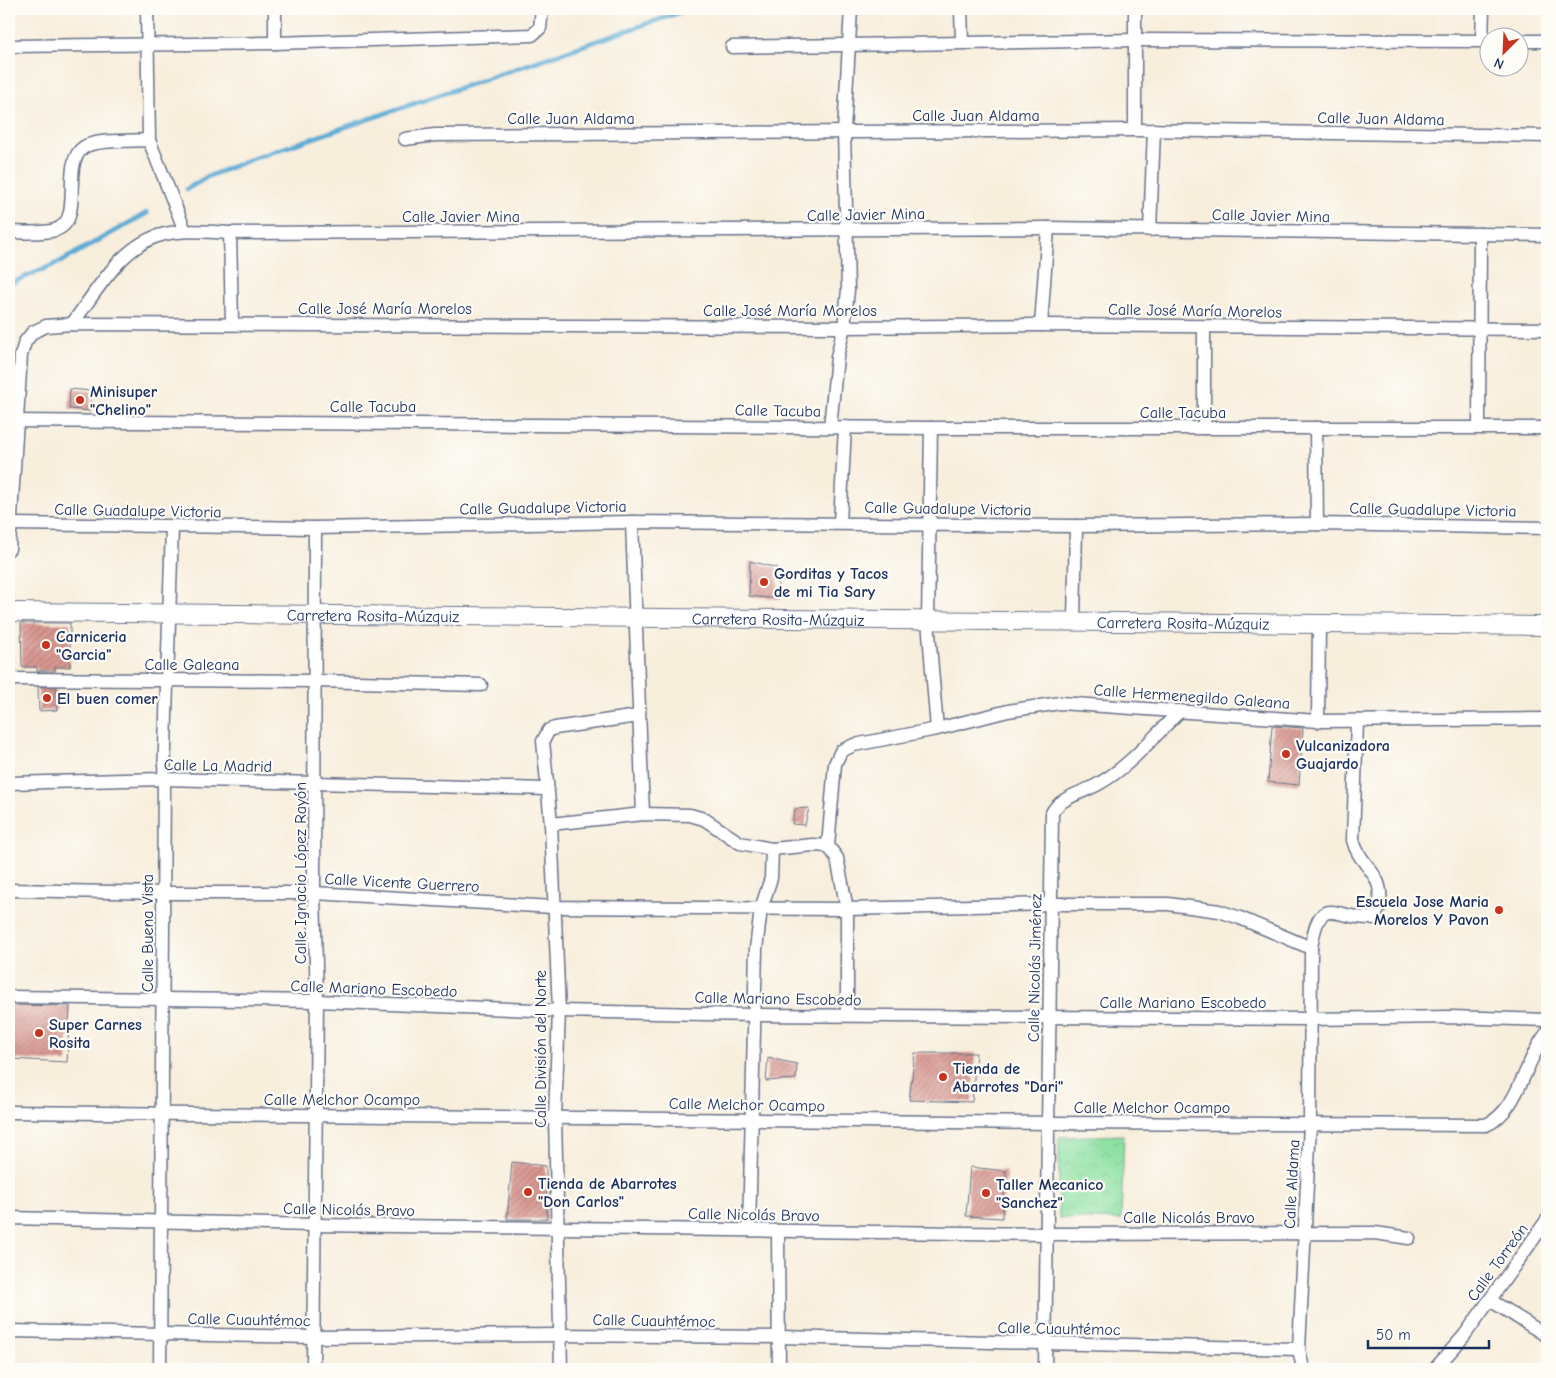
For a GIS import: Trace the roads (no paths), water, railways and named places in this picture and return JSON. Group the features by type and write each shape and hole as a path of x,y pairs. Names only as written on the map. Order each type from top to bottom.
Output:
{"main road":[{"name":"Carretera Rosita-Múzquiz","path":"9,612 168,615 1547,626"}],"street":[{"path":"147,9 149,140 185,231"},
{"path":"275,43 276,9"},
{"path":"9,46 148,46 532,35 538,32 542,23 542,9"},
{"path":"830,427 837,357 844,327 848,290 844,132 851,9"},
{"path":"961,9 962,42"},
{"path":"1135,9 1135,130"},
{"path":"1483,9 1484,28"},
{"path":"732,47 1135,40 1478,41"},
{"path":"1528,41 1547,41"},
{"name":"Calle Juan Aldama","path":"404,139 435,135 1135,130 1547,136"},
{"path":"1150,230 1154,130"},
{"path":"9,232 54,231 68,221 74,164 78,154 84,147 94,144 149,140"},
{"path":"1041,324 1048,228"},
{"name":"Calle Javier Mina","path":"72,324 128,253 147,240 164,234 185,231 230,233 1048,228 1547,234"},
{"path":"230,233 232,323"},
{"path":"1478,427 1480,234"},
{"name":"Calle José María Morelos","path":"13,421 21,355 25,342 33,332 46,326 72,324 232,323 844,327 1041,324 1547,329"},
{"path":"1204,327 1204,428"},
{"path":"9,549 13,421"},
{"name":"Calle Tacuba","path":"13,421 931,428 1547,428"},
{"path":"840,524 845,427"},
{"path":"931,428 928,621 936,729"},
{"path":"1316,428 1317,524"},
{"path":"632,522 643,814"},
{"name":"Calle Guadalupe Victoria","path":"10,524 315,528 632,522 1076,526 1317,524 1547,528"},
{"path":"1074,622 1076,526"},
{"name":"Calle Buena Vista","path":"160,1369 163,1221 164,779 172,527"},
{"name":"Calle Ignacio López Rayón","path":"313,1369 317,1001 314,893 316,783 315,528"},
{"path":"1318,721 1319,623"},
{"name":"Calle Galeana","path":"9,679 316,681"},
{"path":"316,681 481,685"},
{"name":"Calle Hermenegildo Galeana","path":"828,846 835,764 840,751 854,745 936,729 1008,711 1060,703 1318,721 1547,719"},
{"name":"Calle Nicolás Jiménez","path":"1045,1369 1051,821 1054,808 1116,773 1180,711"},
{"name":"Calle División del Norte","path":"561,1369 555,1117 559,1011 553,906 551,824 543,741 549,730 638,716"},
{"name":"Calle Aldama","path":"1303,1369 1299,1349 1310,1123 1310,948 1316,923 1320,916 1326,912 1373,918 1377,914 1379,906 1380,886 1376,876 1354,848 1353,840 1357,721"},
{"name":"Calle La Madrid","path":"9,783 164,779 547,789"},
{"path":"551,824 643,814 697,816 740,843 772,848 828,846 837,858 847,909 847,1015"},
{"path":"749,1230 756,949 760,909 771,878 772,848"},
{"name":"Calle Vicente Guerrero","path":"9,890 314,893 553,906 760,909 1168,904 1196,907 1240,918 1310,948"},
{"name":"Calle Mariano Escobedo","path":"9,997 317,1001 559,1011 753,1015 1311,1020 1450,1017 1547,1020"},
{"name":"Calle Melchor Ocampo","path":"9,1112 1048,1123 1486,1125 1497,1120 1506,1108 1547,1033"},
{"name":"Calle Nicolás Bravo","path":"9,1218 314,1226 557,1227 1047,1234 1387,1234 1408,1238"},
{"name":"Calle Torreón","path":"1435,1369 1464,1336 1547,1220"},
{"path":"778,1231 779,1369"},
{"path":"1490,1300 1547,1336"},
{"name":"Calle Cuauhtémoc","path":"9,1331 314,1337 560,1335 779,1338 1299,1349"}],"waterway":[{"path":"187,189 207,177 249,160 690,9"},
{"path":"9,284 60,262 147,213"}],"place":[{"name":"Minisuper \"Chelino\"","path":"80,400"},
{"name":"Gorditas y Tacos de mi Tia Sary","path":"764,582"},
{"name":"Carniceria \"Garcia\"","path":"46,645"},
{"name":"El buen comer","path":"47,698"},
{"name":"Vulcanizadora Guajardo","path":"1286,754"},
{"name":"Escuela Jose Maria Morelos Y Pavon","path":"1499,910"},
{"name":"Super Carnes Rosita","path":"39,1033"},
{"name":"Tienda de Abarrotes \"Dari\"","path":"943,1077"},
{"name":"Tienda de Abarrotes \"Don Carlos\"","path":"528,1192"},
{"name":"Taller Mecanico \"Sanchez\"","path":"986,1193"}]}
